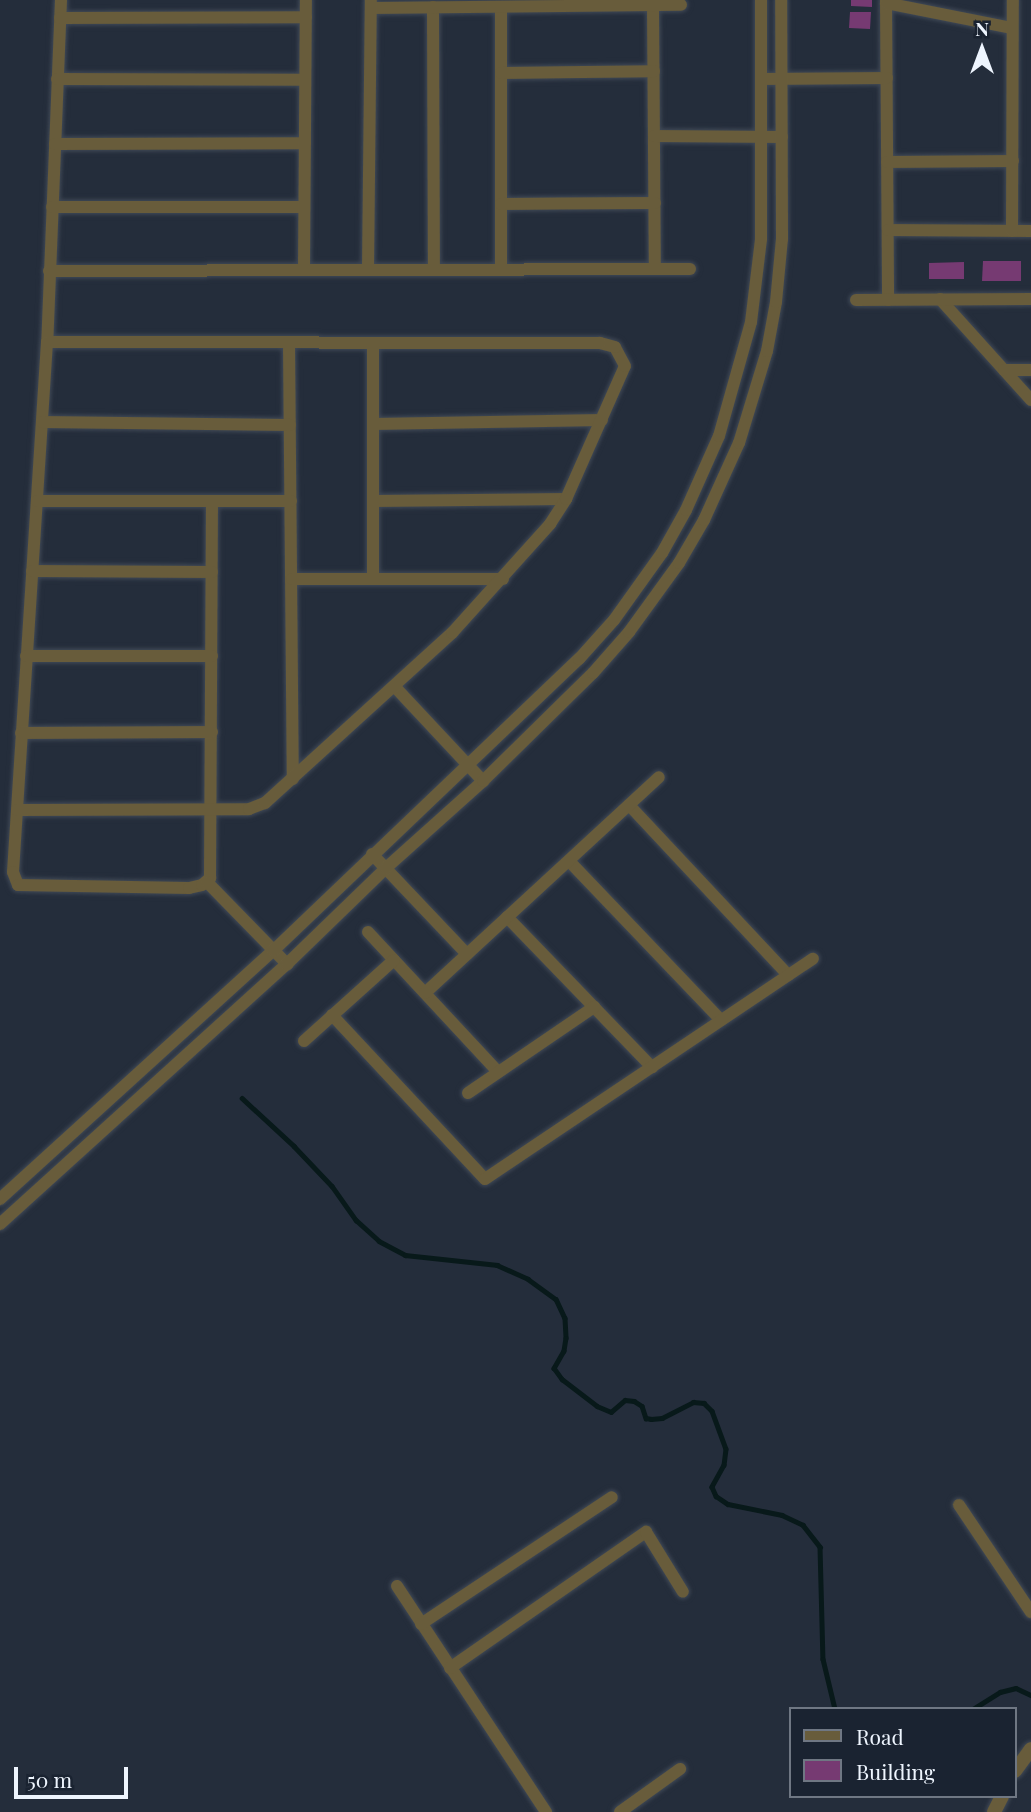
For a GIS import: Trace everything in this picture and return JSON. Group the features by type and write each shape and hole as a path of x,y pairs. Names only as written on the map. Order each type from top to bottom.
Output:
{"street":[{"path":"61,0 47,342 13,872 18,885 189,888 207,882"},
{"path":"304,270 306,0"},
{"path":"0,1199 274,950 579,659 614,620 662,553 704,473 747,344 758,276 762,137 761,0"},
{"path":"0,1224 287,964 593,673 629,632 679,563 723,481 755,393 766,351 779,278 781,0"},
{"path":"1012,231 1013,0"},
{"path":"888,300 886,1 1012,28"},
{"path":"368,270 371,4 433,7 681,5"},
{"path":"653,5 655,269"},
{"path":"433,7 434,270"},
{"path":"501,7 501,270"},
{"path":"60,18 306,17"},
{"path":"501,73 654,71"},
{"path":"761,79 887,78"},
{"path":"57,79 305,80"},
{"path":"654,136 782,137"},
{"path":"55,144 305,143"},
{"path":"887,162 1013,161"},
{"path":"501,204 655,203"},
{"path":"52,207 304,207"},
{"path":"888,230 1031,231"},
{"path":"49,271 690,269"},
{"path":"940,299 1031,400"},
{"path":"856,300 1031,299"},
{"path":"17,810 212,809 260,806 395,687 503,579 550,524 566,499 625,366 620,351 609,344 47,342"},
{"path":"289,342 293,779"},
{"path":"373,343 373,579"},
{"path":"1004,370 1031,370"},
{"path":"735,386 755,393"},
{"path":"373,424 602,420"},
{"path":"42,422 290,425"},
{"path":"373,501 566,499"},
{"path":"37,500 291,501"},
{"path":"207,882 212,867 212,501"},
{"path":"662,553 679,563"},
{"path":"32,571 212,572"},
{"path":"292,579 503,579"},
{"path":"26,656 212,656"},
{"path":"395,687 483,780"},
{"path":"22,733 212,732"},
{"path":"425,993 659,778"},
{"path":"629,805 788,975"},
{"path":"372,854 467,954"},
{"path":"569,860 721,1020"},
{"path":"207,882 287,964"},
{"path":"508,917 652,1067"},
{"path":"368,932 498,1072"},
{"path":"332,1015 485,1179 813,959"},
{"path":"304,1041 394,960"},
{"path":"468,1093 594,1007"},
{"path":"421,1624 612,1497"},
{"path":"959,1505 1031,1612"},
{"path":"450,1668 646,1532 683,1592"},
{"path":"397,1586 545,1812"},
{"path":"1017,1769 1031,1749"},
{"path":"620,1812 680,1769"}],"building":[{"path":"851,0 872,0 872,7 851,6"},
{"path":"850,12 871,12 870,29 849,28"},
{"path":"983,261 1021,261 1021,281 982,281"},
{"path":"964,262 964,279 929,279 929,263"}],"waterway":[{"path":"242,1098 294,1146 332,1186 356,1220 379,1241 405,1255 497,1265 528,1279 556,1299 565,1318 566,1338 564,1351 554,1368 562,1379 597,1406 611,1412 625,1400 634,1401 642,1406 646,1418 651,1419 662,1418 693,1402 704,1403 712,1411 726,1449 724,1465 712,1487 716,1496 728,1504 782,1515 803,1525 820,1547 823,1659 835,1707"},
{"path":"976,1707 1000,1692 1016,1688 1031,1695"}]}
